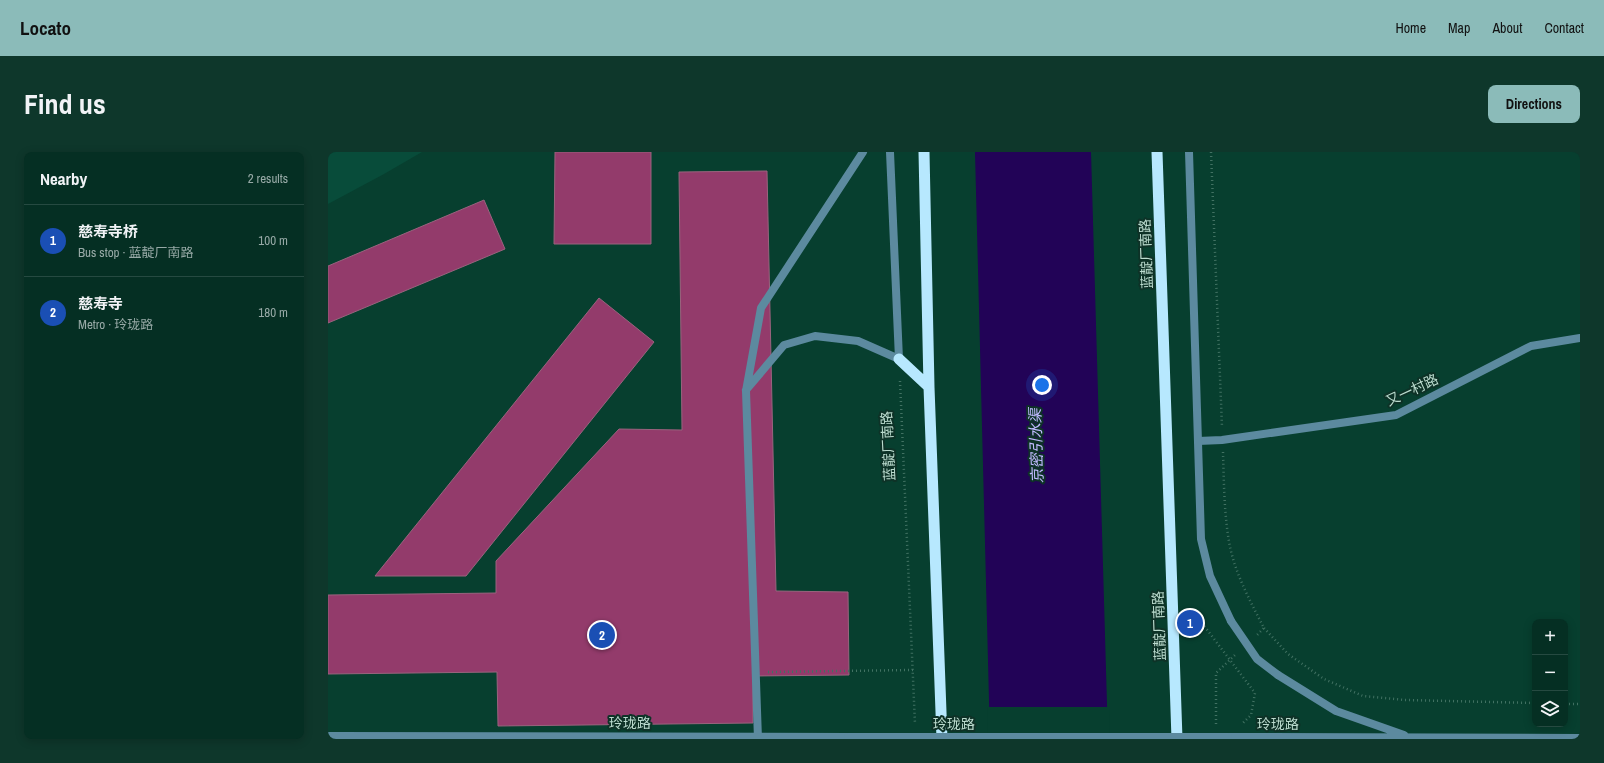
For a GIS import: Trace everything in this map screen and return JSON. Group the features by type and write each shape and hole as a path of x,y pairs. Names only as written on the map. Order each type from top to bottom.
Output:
{"highway":[{"path":"924,152 929,386 942,739"},
{"name":"蓝靛厂南路","path":"1158,152 1177,739"},
{"path":"899,359 929,386"}],"street":[{"path":"758,738 746,391 761,308 863,152"},
{"path":"746,391 784,345 815,336 858,340 899,359 890,152"},
{"path":"1189,152 1201,539 1210,576 1231,621 1257,659 1278,675 1336,711 1411,738"},
{"name":"又一村路","path":"1198,441 1222,440 1396,415 1531,346 1580,338"},
{"name":"玲珑路","path":"328,736 758,738 1580,738"}],"path":[{"name":"蓝靛厂南路","path":"899,359 915,731"},
{"path":"1202,623 1255,693 1251,716 1228,737"},
{"path":"1264,628 1288,654 1324,679 1363,696 1405,700 1532,703"},
{"path":"756,673 913,670"},
{"path":"1568,704 1580,704"}],"shaded area":[{"path":"328,152 422,152 328,204"}],"water":[{"name":"京密引水渠","path":"975,152 1091,152 1108,739 990,739"}],"pier":[{"path":"987,707 1109,707 1110,739 988,739"}],"building":[{"path":"555,152 651,152 651,244 554,244"},
{"path":"767,171 776,591 848,592 849,675 753,676 753,723 498,726 497,672 328,674 328,595 496,593 496,561 619,429 682,430 679,172"},
{"path":"484,200 505,249 328,323 328,266"},
{"path":"599,298 654,342 466,576 375,576"}],"place":[{"name":"慈寿寺桥","path":"1190,623"},
{"name":"慈寿寺","path":"602,635"}]}
